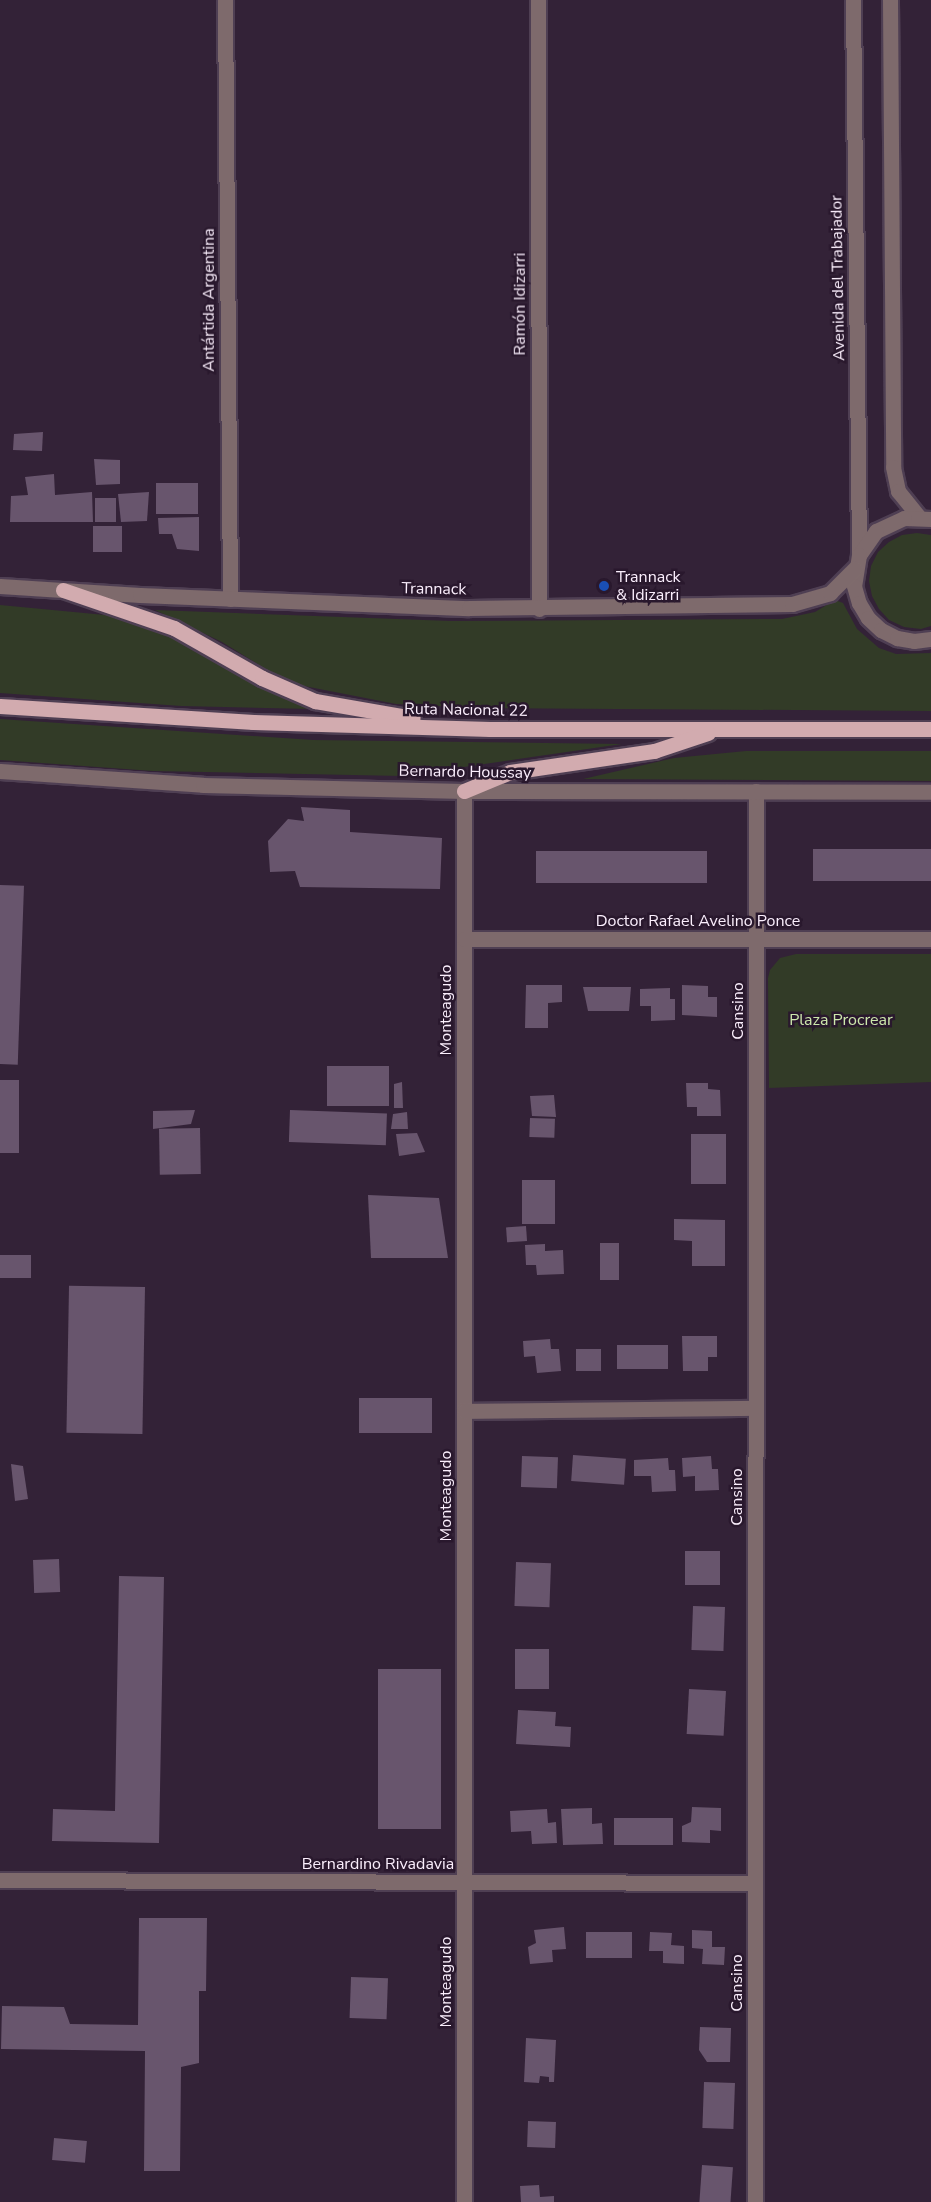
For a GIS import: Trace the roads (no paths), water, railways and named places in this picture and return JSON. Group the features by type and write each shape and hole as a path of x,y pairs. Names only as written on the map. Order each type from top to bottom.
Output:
{"main road":[{"path":"63,590 174,628 262,678 315,701 372,713 490,729"},
{"name":"Ruta Nacional 22","path":"0,706 253,722 490,729 931,729"},
{"path":"464,790 510,772 654,751 720,729"}],"street":[{"name":"Antártida Argentina","path":"225,0 230,599"},
{"name":"Ramón Idizarri","path":"538,0 539,609"},
{"name":"Avenida del Trabajador","path":"853,0 857,562"},
{"path":"890,0 893,466 898,491 925,518"},
{"name":"Trannack","path":"0,586 385,606 539,609 792,604 830,592 857,562 876,531 889,523 925,518"},
{"path":"857,562 854,585 859,603 868,618 881,630 897,638 914,641 931,639"},
{"name":"Bernardo Houssay","path":"0,771 203,785 464,790 931,792"},
{"name":"Monteagudo","path":"464,790 464,2202"},
{"name":"Cansino","path":"755,2202 756,792"},
{"name":"Doctor Rafael Avelino Ponce","path":"464,939 931,939"},
{"path":"464,1411 755,1408"},
{"name":"Bernardino Rivadavia","path":"0,1880 755,1883"}],"place":[{"name":"Trannack & Idizarri","path":"604,586"}],"park label":[{"name":"Plaza Procrear","path":"841,1020"}]}
